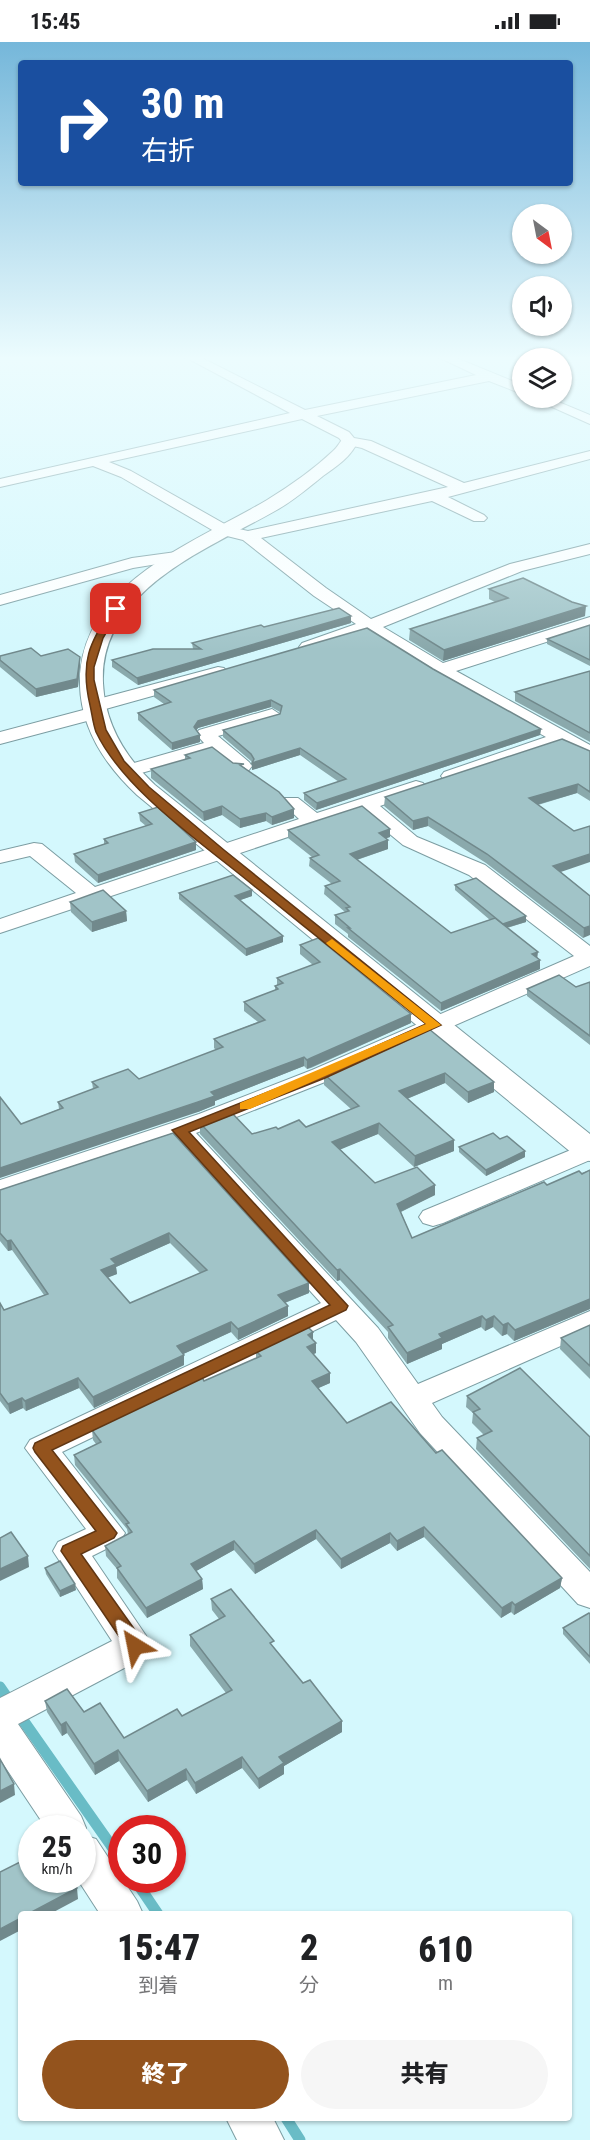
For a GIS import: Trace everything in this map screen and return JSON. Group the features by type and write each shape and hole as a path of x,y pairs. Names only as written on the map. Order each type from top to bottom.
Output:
{"street":[{"path":"0,483 126,455"},
{"path":"237,534 338,455"},
{"path":"390,455 462,488"},
{"path":"433,1216 590,1151 220,853 127,771 111,748 94,709 90,667 106,624 126,597 152,574 176,558 237,534 434,496 590,455"},
{"path":"96,462 120,471 237,534 368,626 440,670 590,753"},
{"path":"120,471 142,466"},
{"path":"434,496 479,518"},
{"path":"289,653 368,626 516,567 590,549"},
{"path":"0,600 132,563 176,558"},
{"path":"440,670 590,622"},
{"path":"0,738 236,667"},
{"path":"242,766 216,746 206,734 272,715"},
{"path":"0,926 564,738"},
{"path":"127,771 216,746"},
{"path":"291,802 313,821"},
{"path":"366,804 410,841 477,870 583,960 590,979"},
{"path":"0,857 34,849 92,895"},
{"path":"0,1189 179,1130 321,1076 583,960"},
{"path":"179,1130 340,1306 387,1361 431,1425 590,1594"},
{"path":"0,1716 135,1646 70,1551 108,1533 41,1448 340,1306"},
{"path":"412,1399 590,1321"},
{"path":"0,1728 58,1815"},
{"path":"96,1873 121,1911"},
{"path":"250,2121 262,2140"}],"building":[{"path":"523,578 572,602 586,606 444,650 410,629 508,598 489,589"},
{"path":"339,608 351,616 137,678 112,660 153,649 201,649 192,643"},
{"path":"590,625 590,660 547,639"},
{"path":"367,628 433,669 541,729 317,803 304,793 346,779 300,748 252,763 254,759 251,754 223,730 280,714 282,706 271,700 198,721 194,727 200,735 172,743 138,713 171,702 154,690"},
{"path":"31,648 41,656 68,649 80,657 77,679 36,689 0,660 0,656"},
{"path":"590,671 590,733 515,692"},
{"path":"562,739 590,751 590,792 578,784 529,798 574,831 590,826 590,854 553,866 590,896 590,926 584,928 487,854 428,817 413,821 385,797"},
{"path":"212,747 233,763 244,764 240,765 279,792 294,809 272,817 266,813 240,819 222,806 203,812 151,769 190,758 185,755"},
{"path":"362,806 390,829 379,833 388,840 350,854 451,933 495,918 538,952 532,954 540,960 441,1003 348,928 350,928 335,915 349,911 346,908 350,907 325,886 340,881 310,858 319,855 288,830"},
{"path":"158,807 196,842 98,875 74,854 108,843 104,839 152,824 139,813"},
{"path":"233,875 252,890 235,896 283,936 246,949 179,893"},
{"path":"476,878 526,916 503,924 455,885"},
{"path":"103,890 126,911 92,922 70,902"},
{"path":"318,938 411,1014 307,1060 304,1057 211,1092 215,1096 0,1168 0,1097 21,1124 63,1108 58,1102 98,1087 92,1082 128,1069 139,1079 223,1047 214,1039 265,1020 244,1002 278,989 275,986 283,983 277,978 320,962 300,945"},
{"path":"559,975 576,987 590,982 590,1036 527,989"},
{"path":"429,1029 494,1082 468,1092 445,1073 399,1091 454,1140 415,1156 379,1123 332,1142 375,1183 417,1167 435,1185 397,1204 412,1238 544,1182 547,1185 579,1171 582,1174 590,1170 590,1299 515,1330 508,1323 503,1325 494,1316 486,1320 482,1316 439,1334 442,1338 407,1353 388,1327 393,1325 340,1269 337,1270 200,1123 230,1111 252,1134 276,1127 278,1129 299,1120 306,1127 359,1106 324,1074"},
{"path":"173,1133 309,1283 278,1295 288,1306 238,1329 231,1322 177,1346 184,1355 93,1397 78,1378 25,1401 22,1398 8,1404 0,1393 0,1303 4,1310 48,1294 11,1240 7,1241 0,1233 0,1190","holes":["169,1233 207,1270 130,1303 101,1270 116,1264 111,1259"]},
{"path":"493,1133 500,1139 507,1136 525,1151 486,1170 459,1147"},
{"path":"590,1325 590,1366 561,1338"},
{"path":"308,1327 313,1332 308,1335 316,1343 307,1347 330,1373 312,1381 347,1423 391,1402 436,1453 442,1450 562,1578 515,1605 512,1602 502,1608 424,1527 397,1541 390,1533 341,1559 316,1530 254,1564 234,1541 191,1564 202,1579 146,1608 117,1568 121,1566 105,1546 132,1532 126,1524 129,1523 74,1455 101,1442 92,1430 202,1377 204,1381 261,1356 256,1351"},
{"path":"520,1368 590,1437 590,1556 477,1438 492,1431 473,1412 480,1409 467,1396"},
{"path":"11,1532 28,1556 0,1569 0,1538"},
{"path":"60,1561 75,1584 60,1591 45,1568"},
{"path":"231,1589 274,1641 270,1643 303,1683 310,1680 342,1721 279,1757 284,1763 258,1779 242,1757 195,1783 186,1769 147,1791 118,1750 94,1764 66,1722 61,1725 45,1701 67,1689 84,1712 100,1703 124,1738 177,1709 182,1716 232,1690 190,1635 225,1616 211,1599"},
{"path":"590,1614 590,1657 563,1628"},
{"path":"0,1759 14,1784 0,1791"},
{"path":"18,1863 18,1893 68,1893 34,1911 18,1911 18,1920 0,1929 0,1872"}],"waterway":[{"path":"0,1687 11,1703"},
{"path":"18,1713 108,1841"},
{"path":"144,1893 156,1911"},
{"path":"288,2121 300,2140"}],"slow traffic":[{"path":"245,1106 321,1076 435,1025 332,943"}],"route":[{"path":"116,609 99,638 93,654 89,680 95,713 101,730 119,762 146,790 220,853 435,1025 321,1076 179,1130 340,1306 41,1448 108,1533 70,1551 135,1646"}]}
